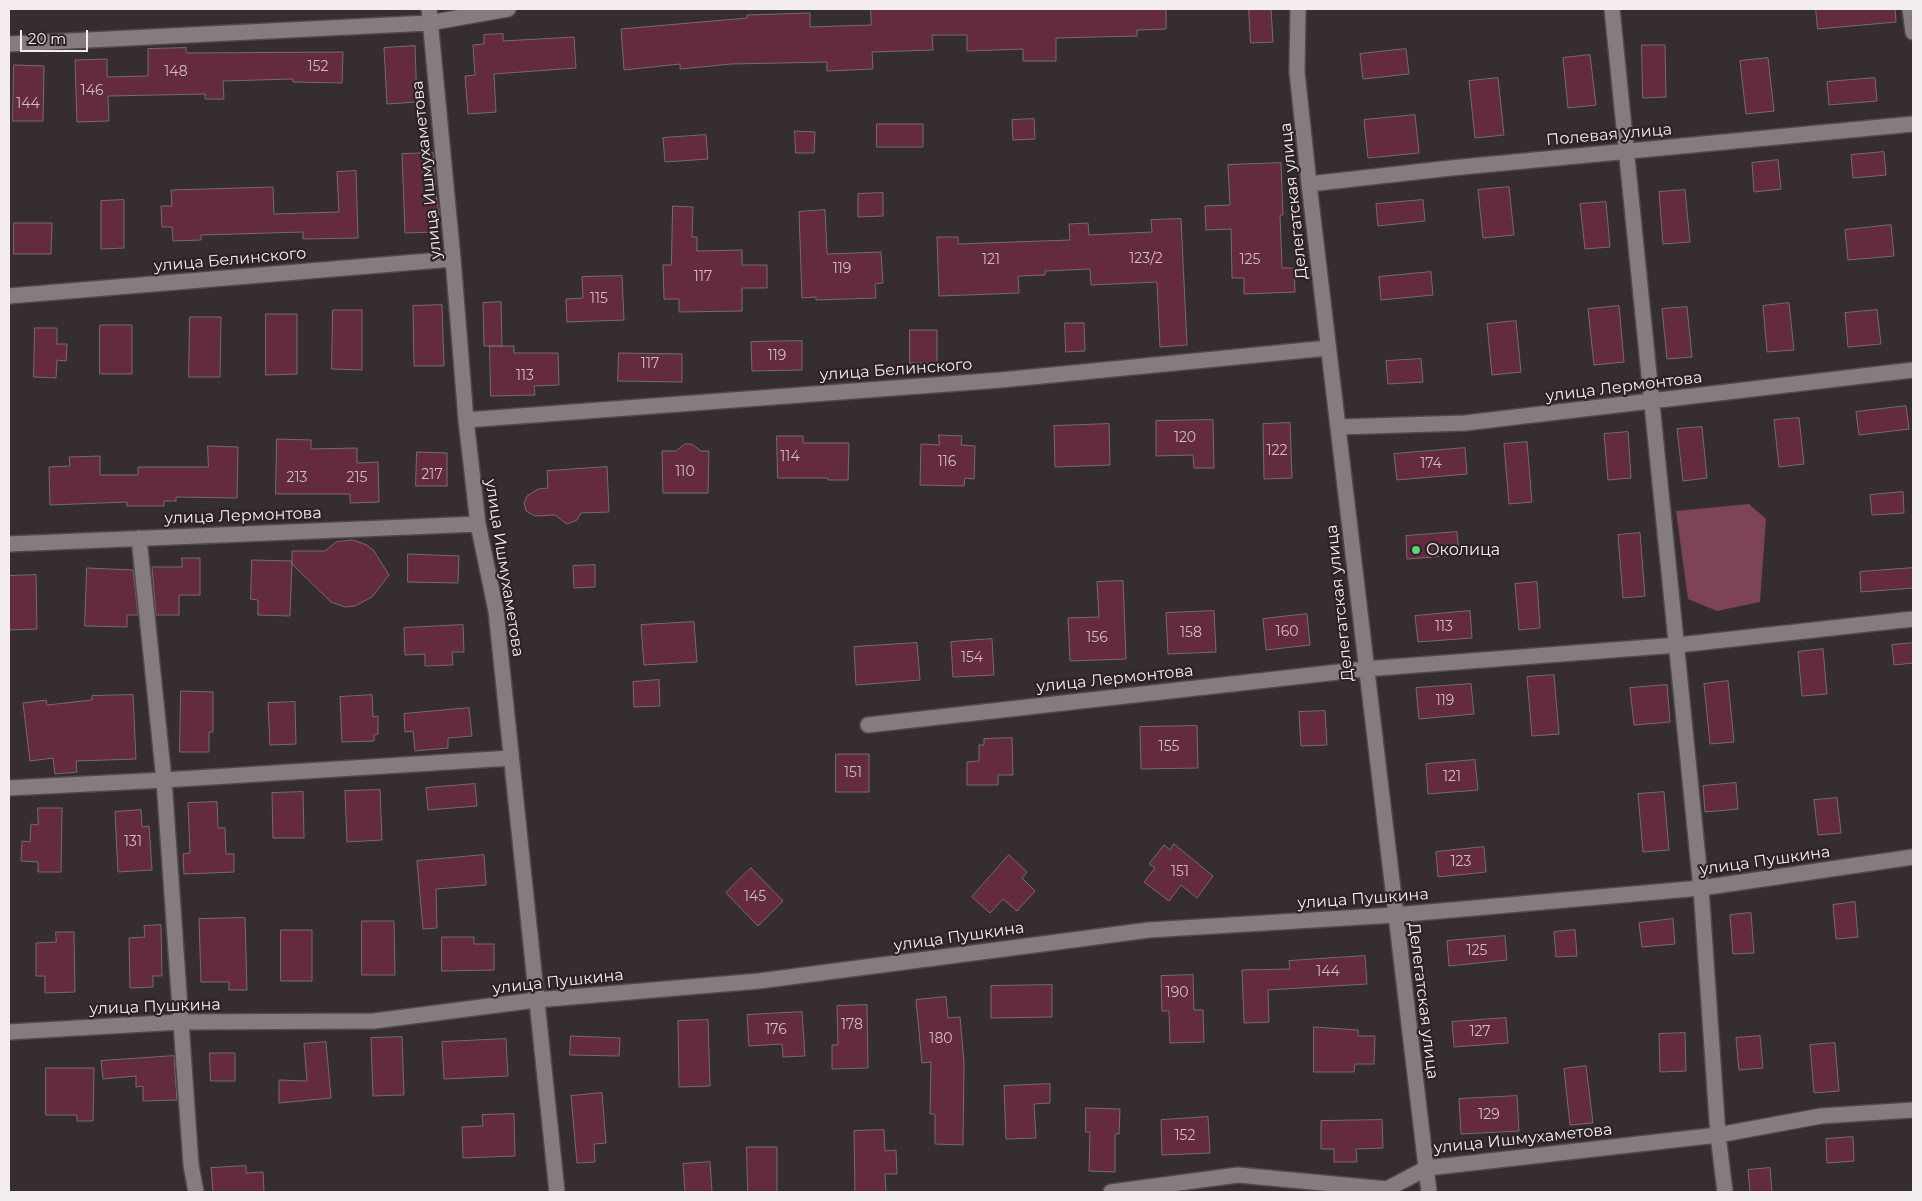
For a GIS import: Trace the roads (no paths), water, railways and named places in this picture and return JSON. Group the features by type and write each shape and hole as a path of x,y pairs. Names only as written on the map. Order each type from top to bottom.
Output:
{"street":[{"path":"9,44 508,9"},
{"name":"Делегатская улица","path":"1298,9 1298,72 1309,184 1365,669 1429,1192"},
{"path":"1612,9 1625,151 1678,645 1701,888 1718,1135 1725,1192"},
{"path":"1910,9 1913,32"},
{"name":"улица Ишмухаметова","path":"429,16 453,260 466,420 478,524 496,611 557,1192"},
{"name":"Полевая улица","path":"1309,184 1625,151 1913,124"},
{"name":"улица Белинского","path":"9,296 453,260"},
{"name":"улица Белинского","path":"466,420 1001,380 1328,348"},
{"name":"улица Лермонтова","path":"1338,427 1465,423 1913,370"},
{"name":"улица Лермонтова","path":"9,544 478,524"},
{"path":"140,538 164,780 191,1165 196,1192"},
{"name":"улица Лермонтова","path":"868,725 1365,669 1678,645 1913,619"},
{"path":"9,788 511,758"},
{"name":"улица Пушкина","path":"9,1032 180,1022 374,1021 536,1000 759,981 1149,930 1395,915 1701,888 1913,857"},
{"name":"улица Ишмухаметова","path":"1111,1192 1238,1174 1387,1189 1427,1168 1718,1135 1821,1116 1913,1110"}],"place":[{"name":"Околица","path":"1416,550"}]}
